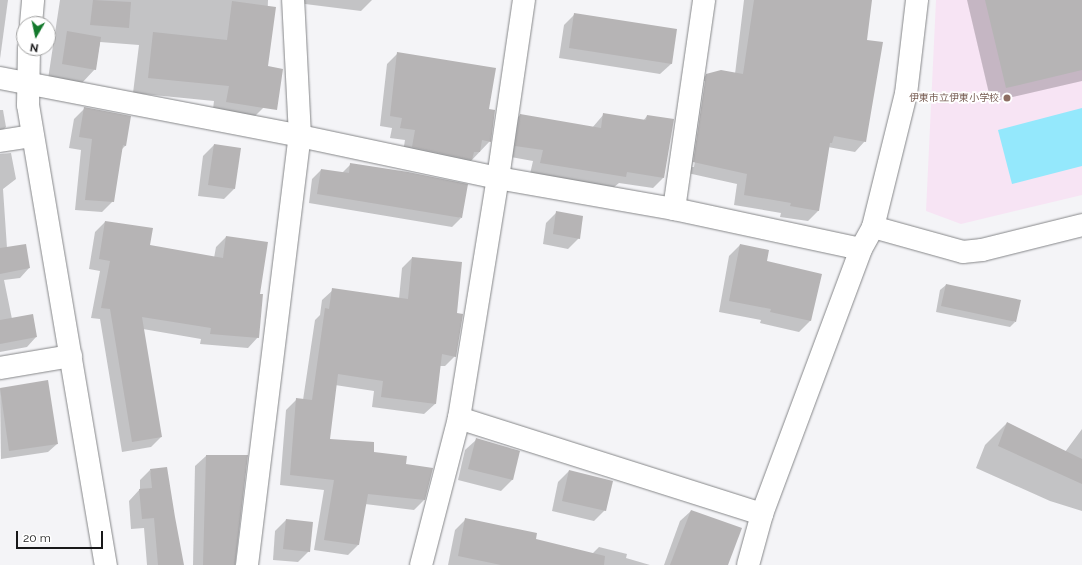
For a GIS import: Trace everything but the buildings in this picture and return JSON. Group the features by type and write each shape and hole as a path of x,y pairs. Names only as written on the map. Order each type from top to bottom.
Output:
{"street":[{"path":"32,16 33,0"},
{"path":"247,565 300,136 293,0"},
{"path":"421,565 459,418 498,178 524,0"},
{"path":"674,209 704,0"},
{"path":"748,565 762,514 861,249 873,227 906,94 917,0"},
{"path":"28,56 26,82 33,136 106,565"},
{"path":"0,78 300,136 498,178 674,209 861,249"},
{"path":"0,141 33,136"},
{"path":"873,227 963,252 982,250 1082,225"},
{"path":"0,368 71,356"},
{"path":"459,418 762,514"}],"shaded area":[{"name":"伊東市立伊東小学校","path":"936,0 1082,0 1082,195 961,224 926,211"}],"water":[{"path":"1082,108 1082,166 1012,184 998,130"}],"place":[{"name":"伊東市立伊東小学校","path":"1007,98"}]}
